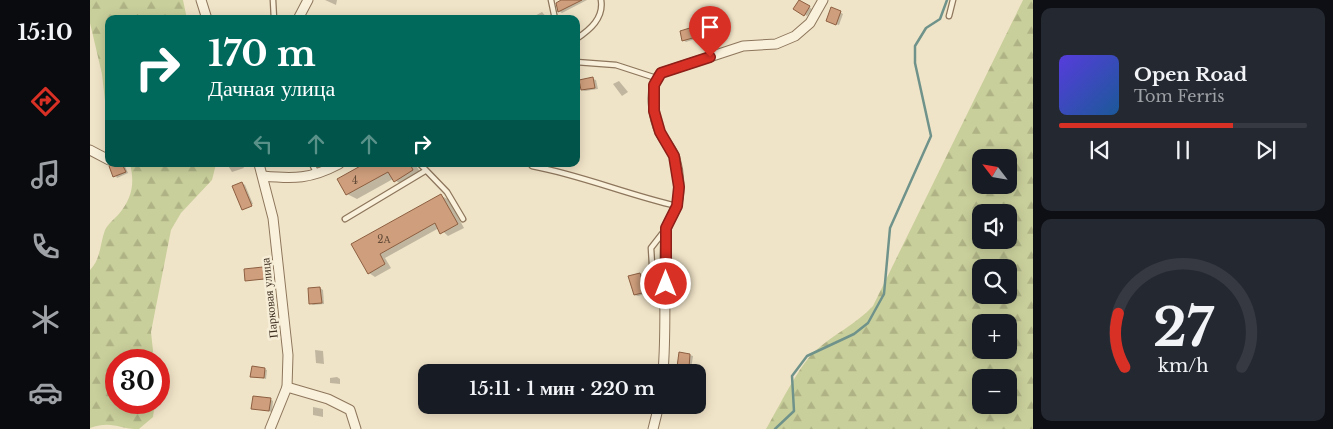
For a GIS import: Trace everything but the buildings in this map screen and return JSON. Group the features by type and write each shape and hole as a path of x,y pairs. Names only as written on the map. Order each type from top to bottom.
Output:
{"street":[{"path":"201,0 206,15"},
{"path":"300,15 308,0"},
{"path":"662,364 666,303 666,228 677,206 679,187 674,156 660,132 654,111 654,85 656,78 661,73 743,46 776,44 795,36 810,23 823,0"},
{"path":"90,150 105,158"},
{"name":"Парковая улица","path":"260,167 273,218 288,356 287,388 270,429"},
{"path":"263,176 288,178 318,175 333,167"},
{"path":"287,388 328,398 350,410 356,429"},
{"path":"653,429 657,414"}],"lane":[{"path":"273,0 274,15"},
{"path":"551,0 554,15"},
{"path":"580,36 590,30 601,12 601,0"},
{"path":"949,16 953,0"},
{"path":"580,61 616,65 656,78"},
{"path":"263,176 264,167"},
{"path":"314,167 318,175"},
{"path":"423,167 442,185 463,219"},
{"path":"538,167 555,170 653,201 677,206"},
{"path":"346,219 426,171"},
{"path":"666,228 651,248 653,281 666,303"}],"green space":[{"path":"90,0 183,0 186,15 105,15 105,101 102,74 90,23"},
{"path":"1023,0 1033,0 1033,429 766,429 795,377 809,358 822,345 873,306"},
{"path":"130,167 215,167 212,180 181,213 171,230 151,332 153,349 105,349 105,414 153,414 153,417 139,429 110,425 90,428 90,270 98,256 105,230 123,209 132,185"}],"waterway":[{"path":"775,429 794,411 792,376 807,356 854,334 868,323 884,294 890,228 931,136 915,63 915,46 926,28 940,19 947,0"}],"route":[{"path":"666,284 666,228 677,206 679,187 674,156 660,132 654,111 654,85 656,78 661,73 710,57"}]}
